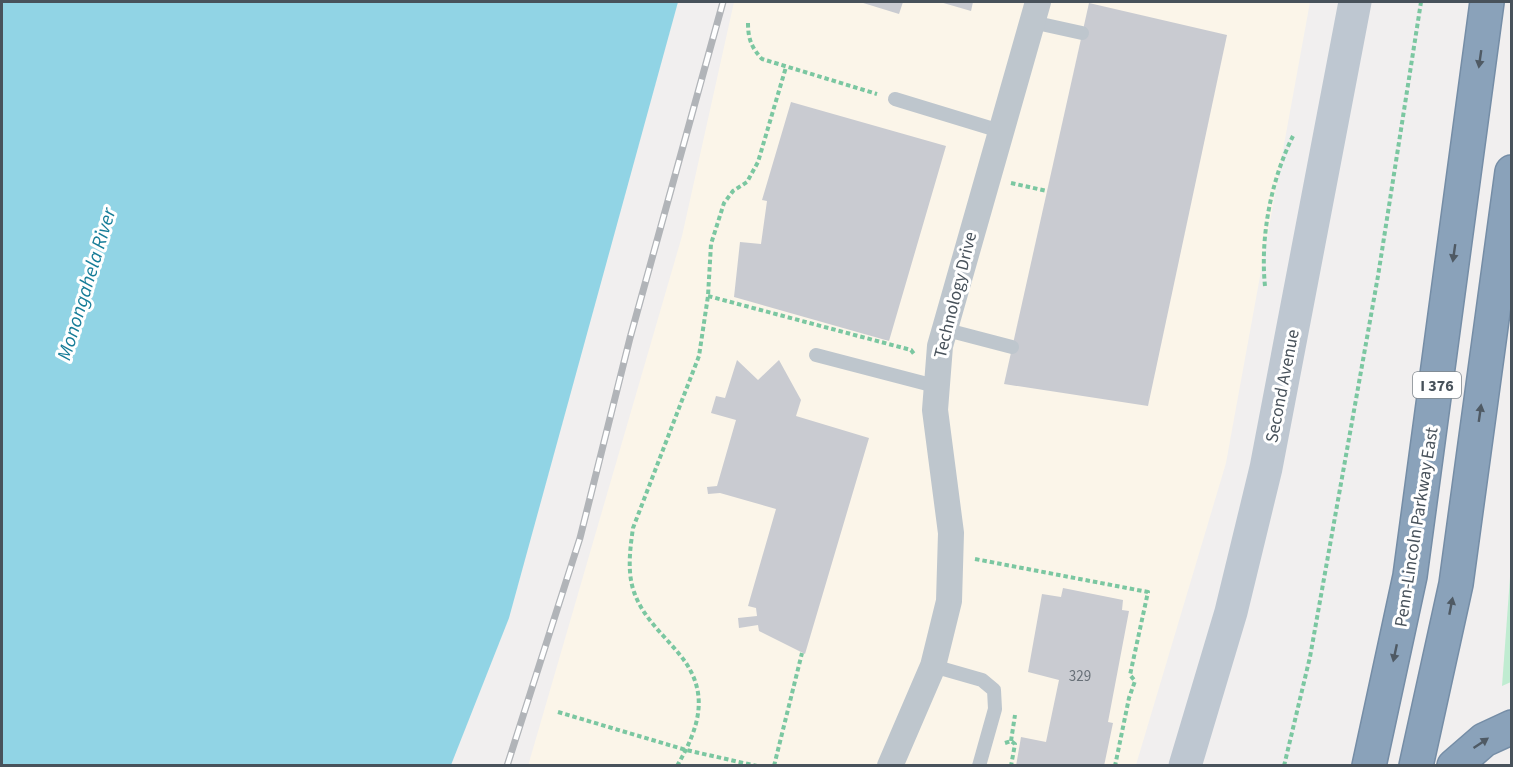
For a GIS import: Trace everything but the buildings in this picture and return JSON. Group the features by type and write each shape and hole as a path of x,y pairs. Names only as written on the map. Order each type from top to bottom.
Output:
{"highway":[{"name":"Penn-Lincoln Parkway East","path":"1369,765 1410,576 1487,2"},
{"name":"I 376","path":"1416,765 1456,584 1512,172"},
{"path":"1454,765 1484,740 1512,727"}],"main road":[{"name":"Second Avenue","path":"1185,765 1231,612 1266,468 1355,2"}],"street":[{"name":"Technology Drive","path":"891,765 933,666 948,609 952,552 950,518 937,435 935,386 943,329 1035,12"}],"lane":[{"path":"1035,12 1082,33"},
{"path":"895,99 1000,131"},
{"path":"943,329 1012,347"},
{"path":"816,355 935,386"},
{"path":"933,666 982,680 994,690 995,709 979,765"}],"path":[{"path":"1284,765 1310,657 1378,276 1420,2"},
{"path":"748,23 748,36 753,48 762,59 895,99"},
{"path":"677,765 694,736 700,705 694,676 681,656 653,626 634,592 629,556 633,528 699,356 708,296 711,244 724,203 733,191 747,182 758,162 786,67"},
{"path":"1265,286 1263,266 1269,215 1280,163 1293,136"},
{"path":"986,178 1047,191"},
{"path":"708,296 912,350"},
{"path":"975,559 1148,592 1131,675 1136,681 1135,690 1129,698 1114,765"},
{"path":"774,765 802,653"},
{"path":"1011,741 1016,708"},
{"path":"558,712 686,750 757,765"}],"shaded area":[{"path":"734,2 1310,2 1226,463 1136,765 528,766 682,236"}],"green space":[{"path":"1511,564 1511,682 1502,686"}],"water":[{"name":"Monongahela River","path":"2,2 678,2 509,618 451,765 2,765"}],"railway":[{"path":"507,766 580,538 630,338 723,2"}]}
